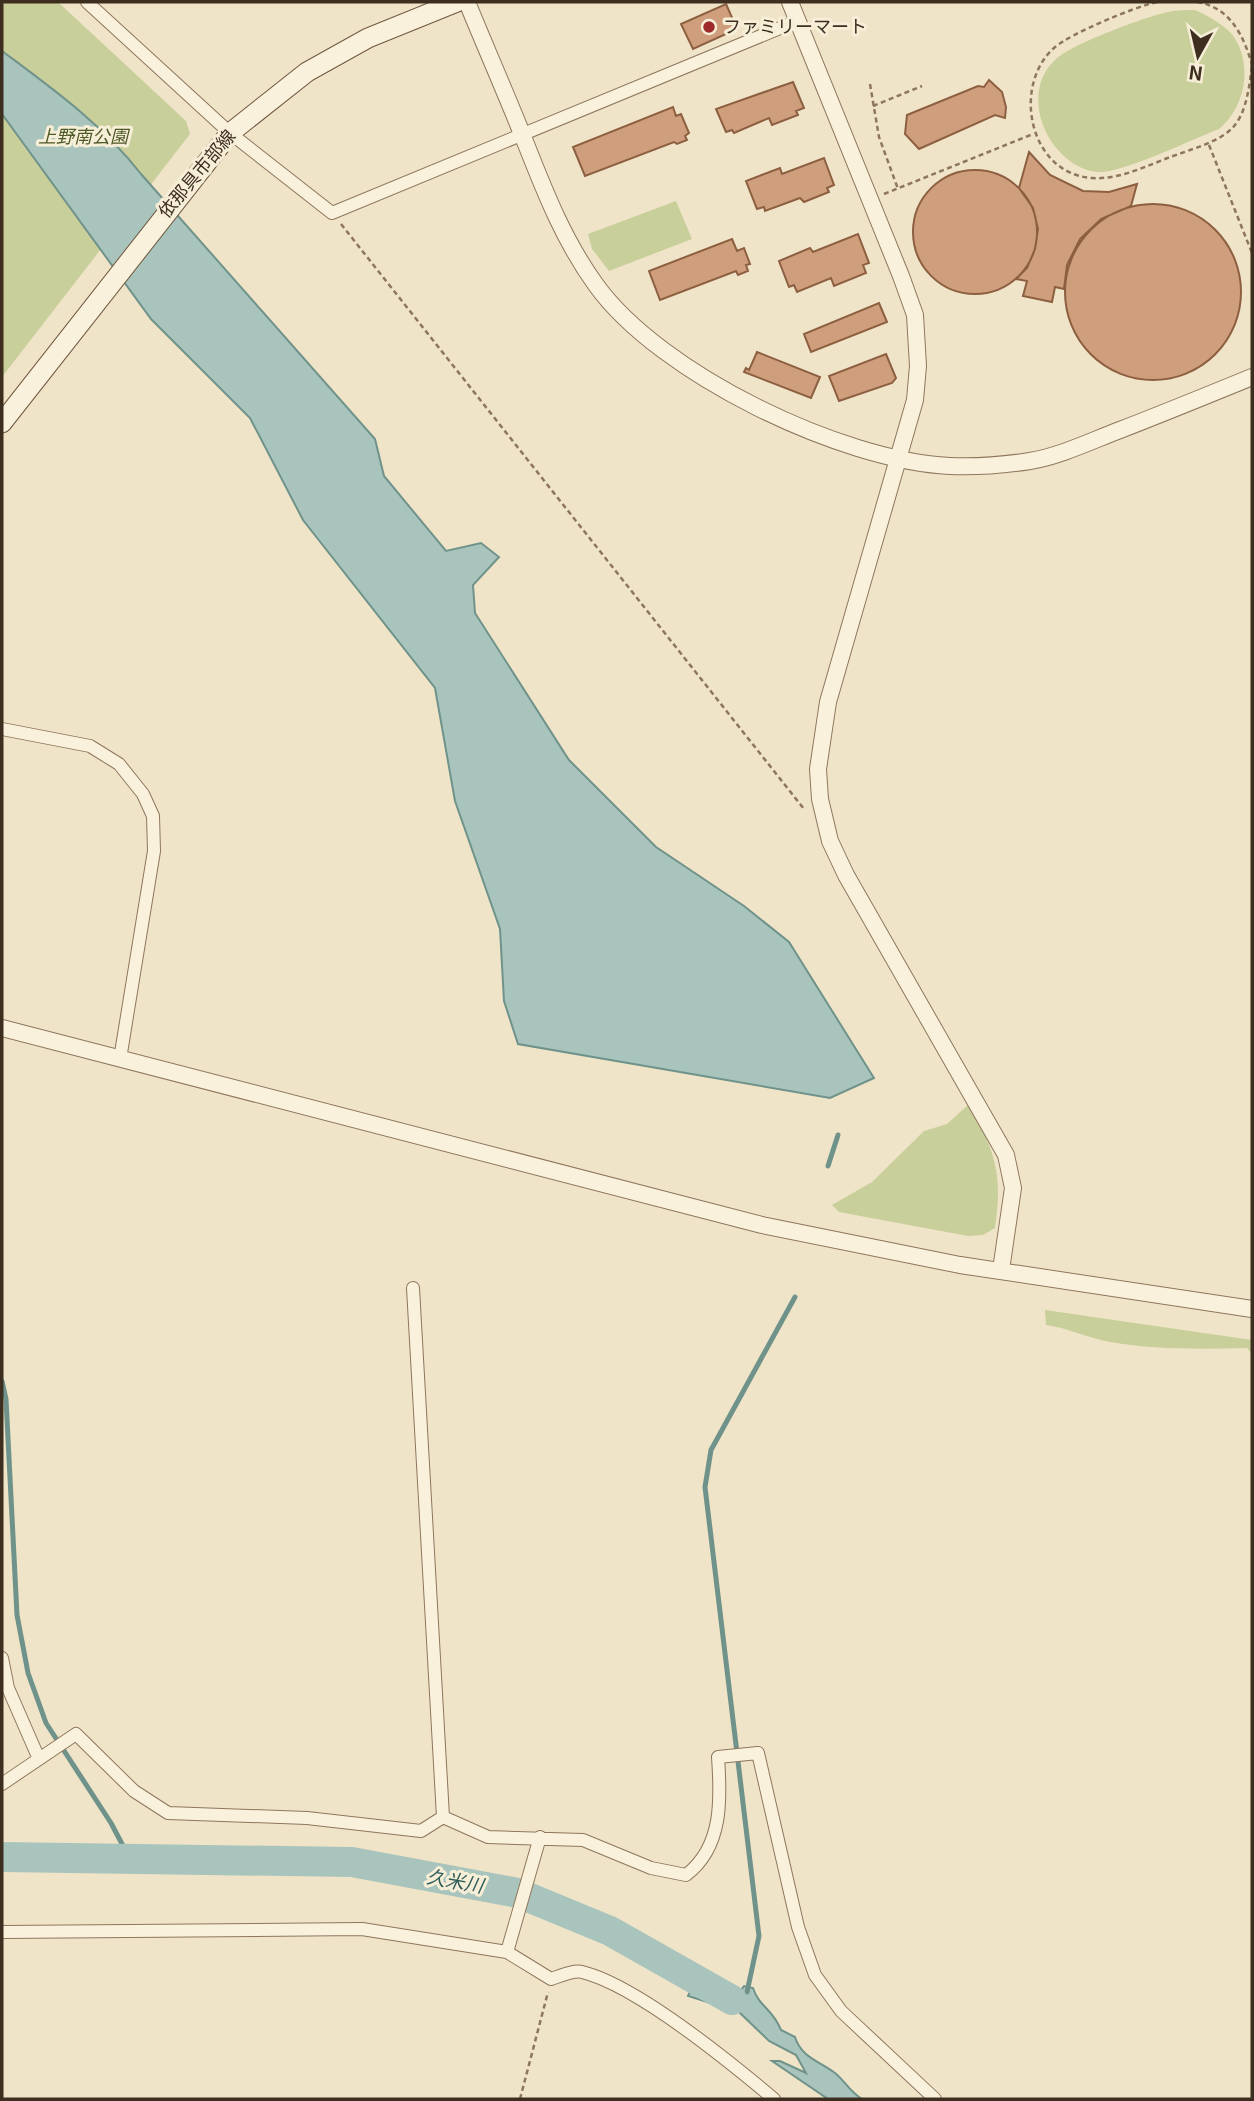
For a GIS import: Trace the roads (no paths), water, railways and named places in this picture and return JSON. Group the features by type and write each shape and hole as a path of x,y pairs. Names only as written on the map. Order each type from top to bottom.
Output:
{"main road":[{"name":"依那具市部線","path":"7,415 214,149 230,133 307,72 368,38 457,2"}],"street":[{"path":"87,2 230,133 332,213 797,21"},
{"path":"467,2 523,135 543,191 571,248 597,287 631,327 670,358 724,391 833,439 900,458 949,466 1031,461 1083,445 1252,377"},
{"path":"790,2 866,186 915,316 918,366 916,389 900,458 828,702 818,769 820,799 830,841 846,876 1006,1155 1013,1188 1001,1270"},
{"path":"2,729 90,746 119,764 143,794 153,816 154,851 120,1059"},
{"path":"2,1028 762,1225 1001,1270 1252,1309"},
{"path":"412,1288 443,1817"},
{"path":"2,1658 8,1688 42,1757"},
{"path":"2,1784 76,1734 134,1791 168,1813 307,1818 421,1830 443,1817"},
{"path":"443,1817 488,1837 540,1836 583,1840 651,1868 686,1875 701,1864 713,1845 720,1793 718,1757 758,1753 798,1927 815,1975 841,2011 935,2099"},
{"path":"507,1952 540,1836"},
{"path":"2,1932 362,1929 507,1952 551,1979 580,1972 623,1989 730,2062 774,2099"}],"water":[{"path":"2,51 76,108 126,156 375,439 384,476 446,551 481,543 499,557 473,585 475,613 569,760 656,847 744,906 789,942 874,1078 830,1098 518,1044 504,1001 500,929 455,801 435,688 303,520 250,418 151,319 2,114"},
{"path":"700,1973 737,1996 744,1986 753,1988 781,2030 795,2037 806,2054 835,2073 862,2099 828,2099 772,2061 780,2061 806,2073 796,2055 769,2041 739,2012 688,1996"}],"waterway":[{"path":"828,1166 838,1135"},
{"path":"747,1992 759,1936 705,1487 711,1450 795,1297"},
{"path":"2,1381 6,1399 17,1615 28,1673 46,1723 111,1823 131,1861"},
{"name":"久米川","path":"2,1857 352,1862 518,1893 610,1931 732,2000"}],"place":[{"name":"ファミリーマート","path":"709,27"}],"park label":[{"name":"上野南公園","path":"83,137"}]}
